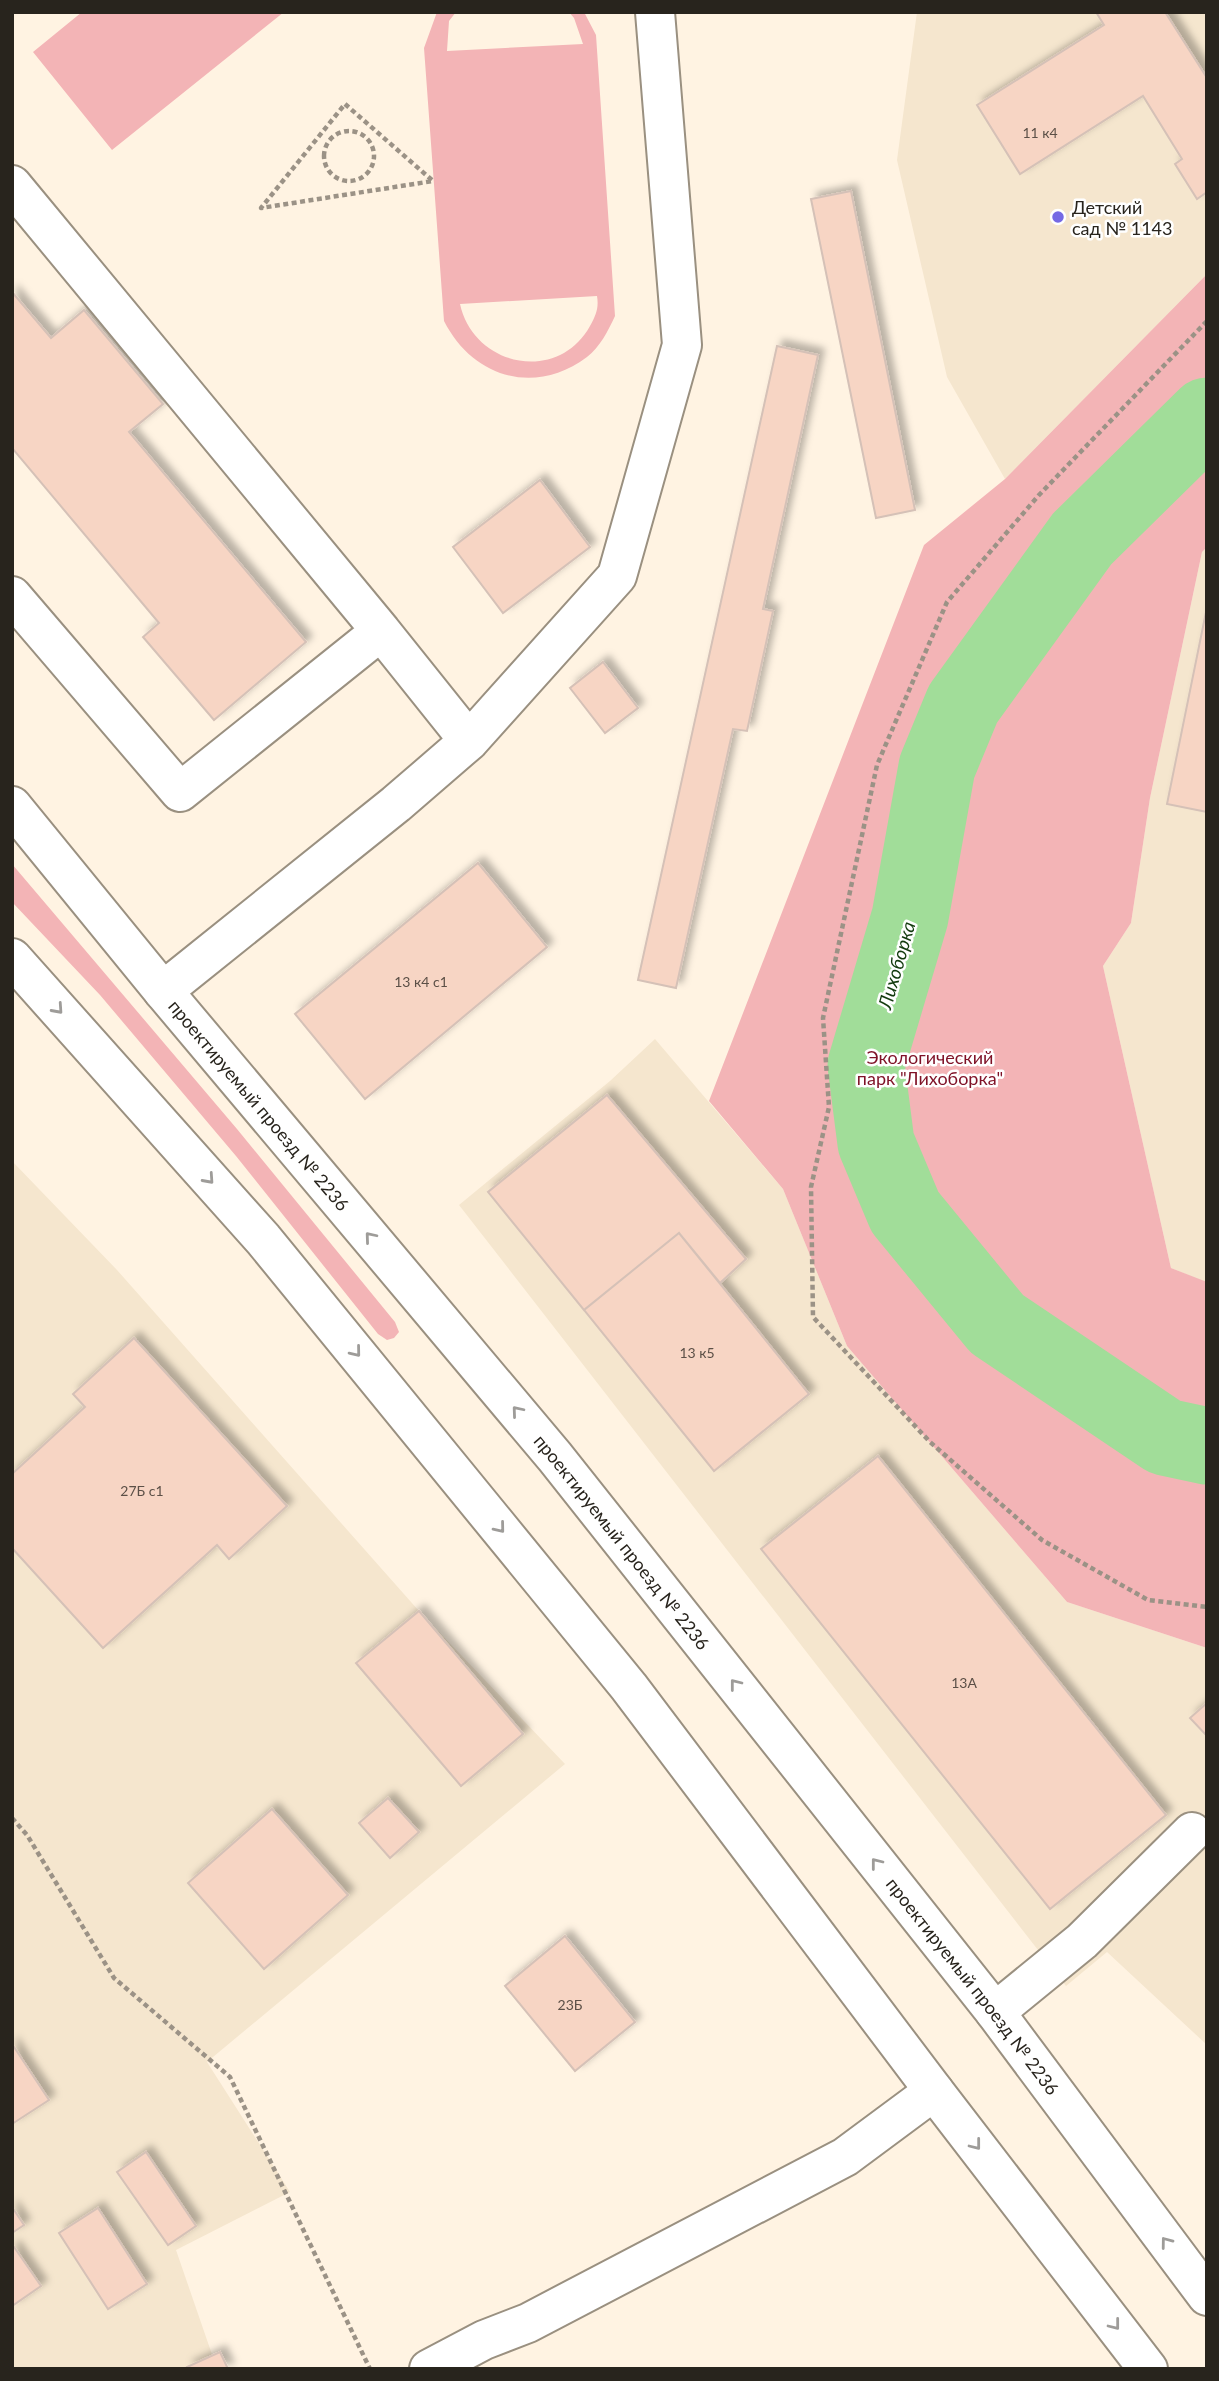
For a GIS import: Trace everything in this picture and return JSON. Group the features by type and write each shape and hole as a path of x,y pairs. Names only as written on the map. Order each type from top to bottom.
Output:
{"main road":[{"path":"163,992 470,741 617,576 681,345 655,12"},
{"path":"12,185 470,741"},
{"path":"12,596 180,792 382,631"},
{"name":"проектируемый проезд № 2236","path":"12,806 163,992 555,1457 995,2012 1207,2296"},
{"path":"12,958 263,1239 612,1665 1148,2369"},
{"path":"995,2012 1082,1941 1192,1832"},
{"path":"429,2369 484,2340 528,2323 845,2157 934,2091"}],"path":[{"path":"345,104 374,129 433,181 261,208 345,104"},
{"path":"366,138 374,129"},
{"path":"348,130 366,138 372,146 373,165 367,174 349,181 339,179 331,173 324,156 331,138 348,130"},
{"path":"323,132 331,138"},
{"path":"1207,321 1039,495 947,602 877,765 823,1018 829,1107 811,1187 813,1317 921,1433 1042,1540 1148,1600 1207,1607"},
{"path":"12,1818 27,1835 114,1978 230,2077 370,2369"}],"shaded area":[{"name":"Детский сад № 1143","path":"917,12 1207,12 1207,274 1005,479 947,377 897,160"},
{"path":"1207,547 1205,1282 1171,1268 1103,966 1131,923 1150,798 1202,552"},
{"path":"655,1039 783,1189 847,1346 1067,1602 1207,1648 1207,2045 1107,1952 1066,1986 459,1205 610,1081"},
{"path":"12,1161 117,1270 419,1611 565,1764 207,2062 290,2192 176,2250 217,2369 12,2369"}],"green space":[{"path":"82,12 284,12 112,150 33,52"},
{"path":"437,12 456,12 449,21 447,51 583,44 574,18 569,12 584,12 596,35 615,316 596,348 567,369 547,376 527,378 488,368 456,341 444,321 424,48","holes":["597,296 592,322 576,344 558,356 538,361 518,360 499,354 482,342 468,325 460,304"]},
{"name":"Экологический парк \"Лихоборка\"","path":"1207,274 1207,547 1202,552 1150,798 1131,923 1103,966 1171,1268 1207,1282 1207,1648 1067,1602 847,1346 783,1189 709,1101 924,545 1005,479"},
{"path":"12,864 237,1129 395,1322 399,1332 394,1338 387,1340 378,1334 236,1156 100,995 12,902"}],"building":[{"path":"1096,12 1165,12 1207,78 1207,192 1197,199 1175,164 1182,159 1143,96 1020,174 977,105 1104,25"},
{"path":"851,191 915,510 876,518 811,199"},
{"path":"12,292 51,338 84,310 163,404 129,432 306,642 214,720 143,637 159,623 12,448"},
{"path":"777,346 818,355 763,609 773,611 747,731 733,729 676,988 638,980"},
{"path":"540,480 590,547 503,613 453,547"},
{"path":"1207,607 1207,812 1167,804"},
{"path":"603,662 638,708 605,733 570,688"},
{"path":"478,863 547,947 365,1099 295,1014"},
{"path":"607,1095 746,1259 720,1283 679,1233 584,1310 488,1192"},
{"path":"679,1233 809,1394 714,1471 584,1310"},
{"path":"134,1338 287,1506 229,1559 217,1545 103,1648 12,1548 12,1474 85,1407 73,1394"},
{"path":"878,1456 1166,1815 1050,1909 761,1549"},
{"path":"419,1611 523,1734 461,1786 356,1663"},
{"path":"1207,1703 1207,1736 1190,1718"},
{"path":"388,1798 419,1832 390,1858 359,1823"},
{"path":"272,1809 348,1895 264,1969 188,1883"},
{"path":"565,1936 635,2022 575,2071 505,1986"},
{"path":"12,2044 49,2100 12,2124"},
{"path":"146,2152 196,2226 168,2245 117,2172"},
{"path":"12,2207 24,2225 12,2233"},
{"path":"98,2208 147,2284 108,2309 59,2233"},
{"path":"14,2247 41,2286 12,2306 12,2248"},
{"path":"220,2352 228,2369 187,2367"}],"waterway":[{"name":"Лихоборка","path":"1207,416 1082,539 963,704 937,767 910,917 866,1065 876,1143 905,1212 997,1324 1165,1437 1207,1446"}],"place":[{"name":"Детский сад № 1143","path":"1058,217"}]}
